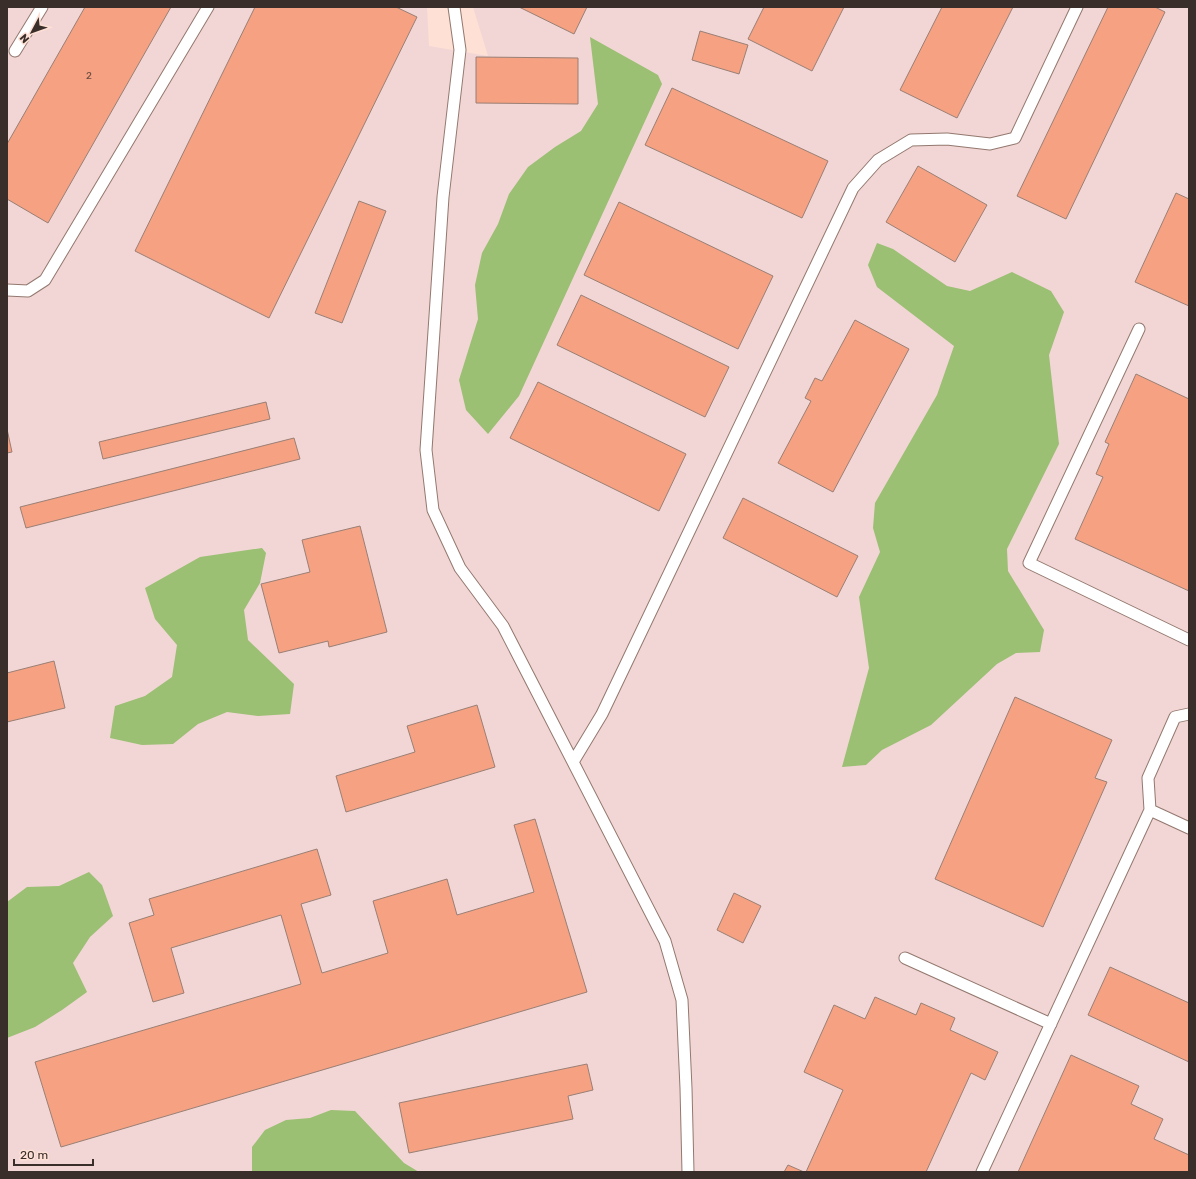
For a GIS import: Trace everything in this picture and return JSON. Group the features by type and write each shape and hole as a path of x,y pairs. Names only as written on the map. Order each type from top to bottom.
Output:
{"lane":[{"path":"15,51 42,7"},
{"path":"7,290 28,291 45,280 208,7"},
{"path":"454,7 460,50 443,197 426,450 433,510 460,568 503,626 665,941 682,1000 688,1172"},
{"path":"573,762 602,714 853,188 878,160 911,140 947,139 990,144 1016,138 1077,7"},
{"path":"1139,329 1029,563 1189,640"},
{"path":"982,1172 1150,810 1148,778 1175,717 1189,714"},
{"path":"1150,810 1189,828"},
{"path":"905,958 1051,1024"}],"shaded area":[{"path":"7,7 427,7 429,46 488,56 473,7 1189,7 1189,1172 7,1172"}],"green space":[{"path":"590,37 658,75 662,84 519,396 488,434 466,410 459,380 478,319 475,285 482,253 498,224 509,194 528,167 555,147 581,131 598,104"},
{"path":"877,243 893,249 947,286 970,291 1012,272 1051,291 1064,312 1049,355 1059,444 1007,549 1008,571 1044,630 1040,652 1016,653 997,664 931,725 882,750 866,765 842,767 869,668 859,597 880,552 873,528 875,503 937,395 954,346 877,287 868,265"},
{"path":"262,548 266,553 260,583 244,610 248,640 294,684 290,714 258,716 227,712 198,724 173,744 142,745 110,738 115,706 145,696 172,677 177,645 155,619 145,588 200,557"},
{"path":"89,872 102,885 113,916 90,937 73,963 87,992 35,1027 7,1038 7,902 27,887 59,886"},
{"path":"331,1110 355,1111 404,1163 419,1172 252,1172 252,1147 265,1130 286,1120 310,1118"}],"building":[{"path":"85,7 171,7 48,223 7,199 7,144"},
{"path":"255,7 396,7 417,17 269,318 135,251"},
{"path":"519,7 587,7 574,34"},
{"path":"764,7 844,7 812,71 748,39"},
{"path":"942,7 1013,7 957,118 900,90"},
{"path":"1108,7 1155,7 1165,12 1066,219 1017,196"},
{"path":"700,31 748,45 739,74 692,60"},
{"path":"476,57 578,58 578,104 476,103"},
{"path":"672,88 828,161 802,218 645,145"},
{"path":"918,166 987,205 955,262 886,222"},
{"path":"1176,193 1189,199 1189,306 1135,282"},
{"path":"359,201 386,211 342,323 315,313"},
{"path":"619,202 773,276 738,349 584,275"},
{"path":"581,295 729,367 705,417 557,345"},
{"path":"855,320 909,349 833,492 778,463 811,401 805,398 815,378 822,381"},
{"path":"1136,374 1189,399 1189,591 1075,539 1103,477 1096,474 1109,444 1105,442"},
{"path":"538,382 686,454 659,511 510,438"},
{"path":"266,402 270,419 103,459 99,442"},
{"path":"7,429 12,452 7,453"},
{"path":"294,438 300,459 26,528 20,507"},
{"path":"743,498 858,556 837,597 723,538"},
{"path":"360,526 387,632 329,647 328,641 279,653 261,584 310,572 302,540"},
{"path":"54,661 65,708 7,722 7,673"},
{"path":"1015,697 1112,740 1095,778 1107,782 1043,927 935,879"},
{"path":"477,705 495,767 346,812 336,776 415,752 407,726"},
{"path":"535,819 587,992 61,1147 35,1062 301,984 281,915 171,948 184,993 153,1002 129,923 154,915 149,899 317,849 331,895 301,904 322,973 388,953 373,901 447,879 457,915 534,892 514,825"},
{"path":"734,893 761,906 743,943 717,930"},
{"path":"1110,967 1189,1003 1189,1062 1088,1015"},
{"path":"875,997 916,1015 921,1003 955,1018 950,1030 998,1052 985,1080 971,1073 926,1172 806,1172 843,1090 804,1072 834,1005 865,1019"},
{"path":"1071,1055 1139,1086 1131,1104 1163,1119 1154,1139 1189,1155 1189,1172 1018,1172"},
{"path":"587,1064 593,1090 568,1096 573,1119 409,1153 399,1103"},
{"path":"788,1165 804,1172 784,1172"}]}
